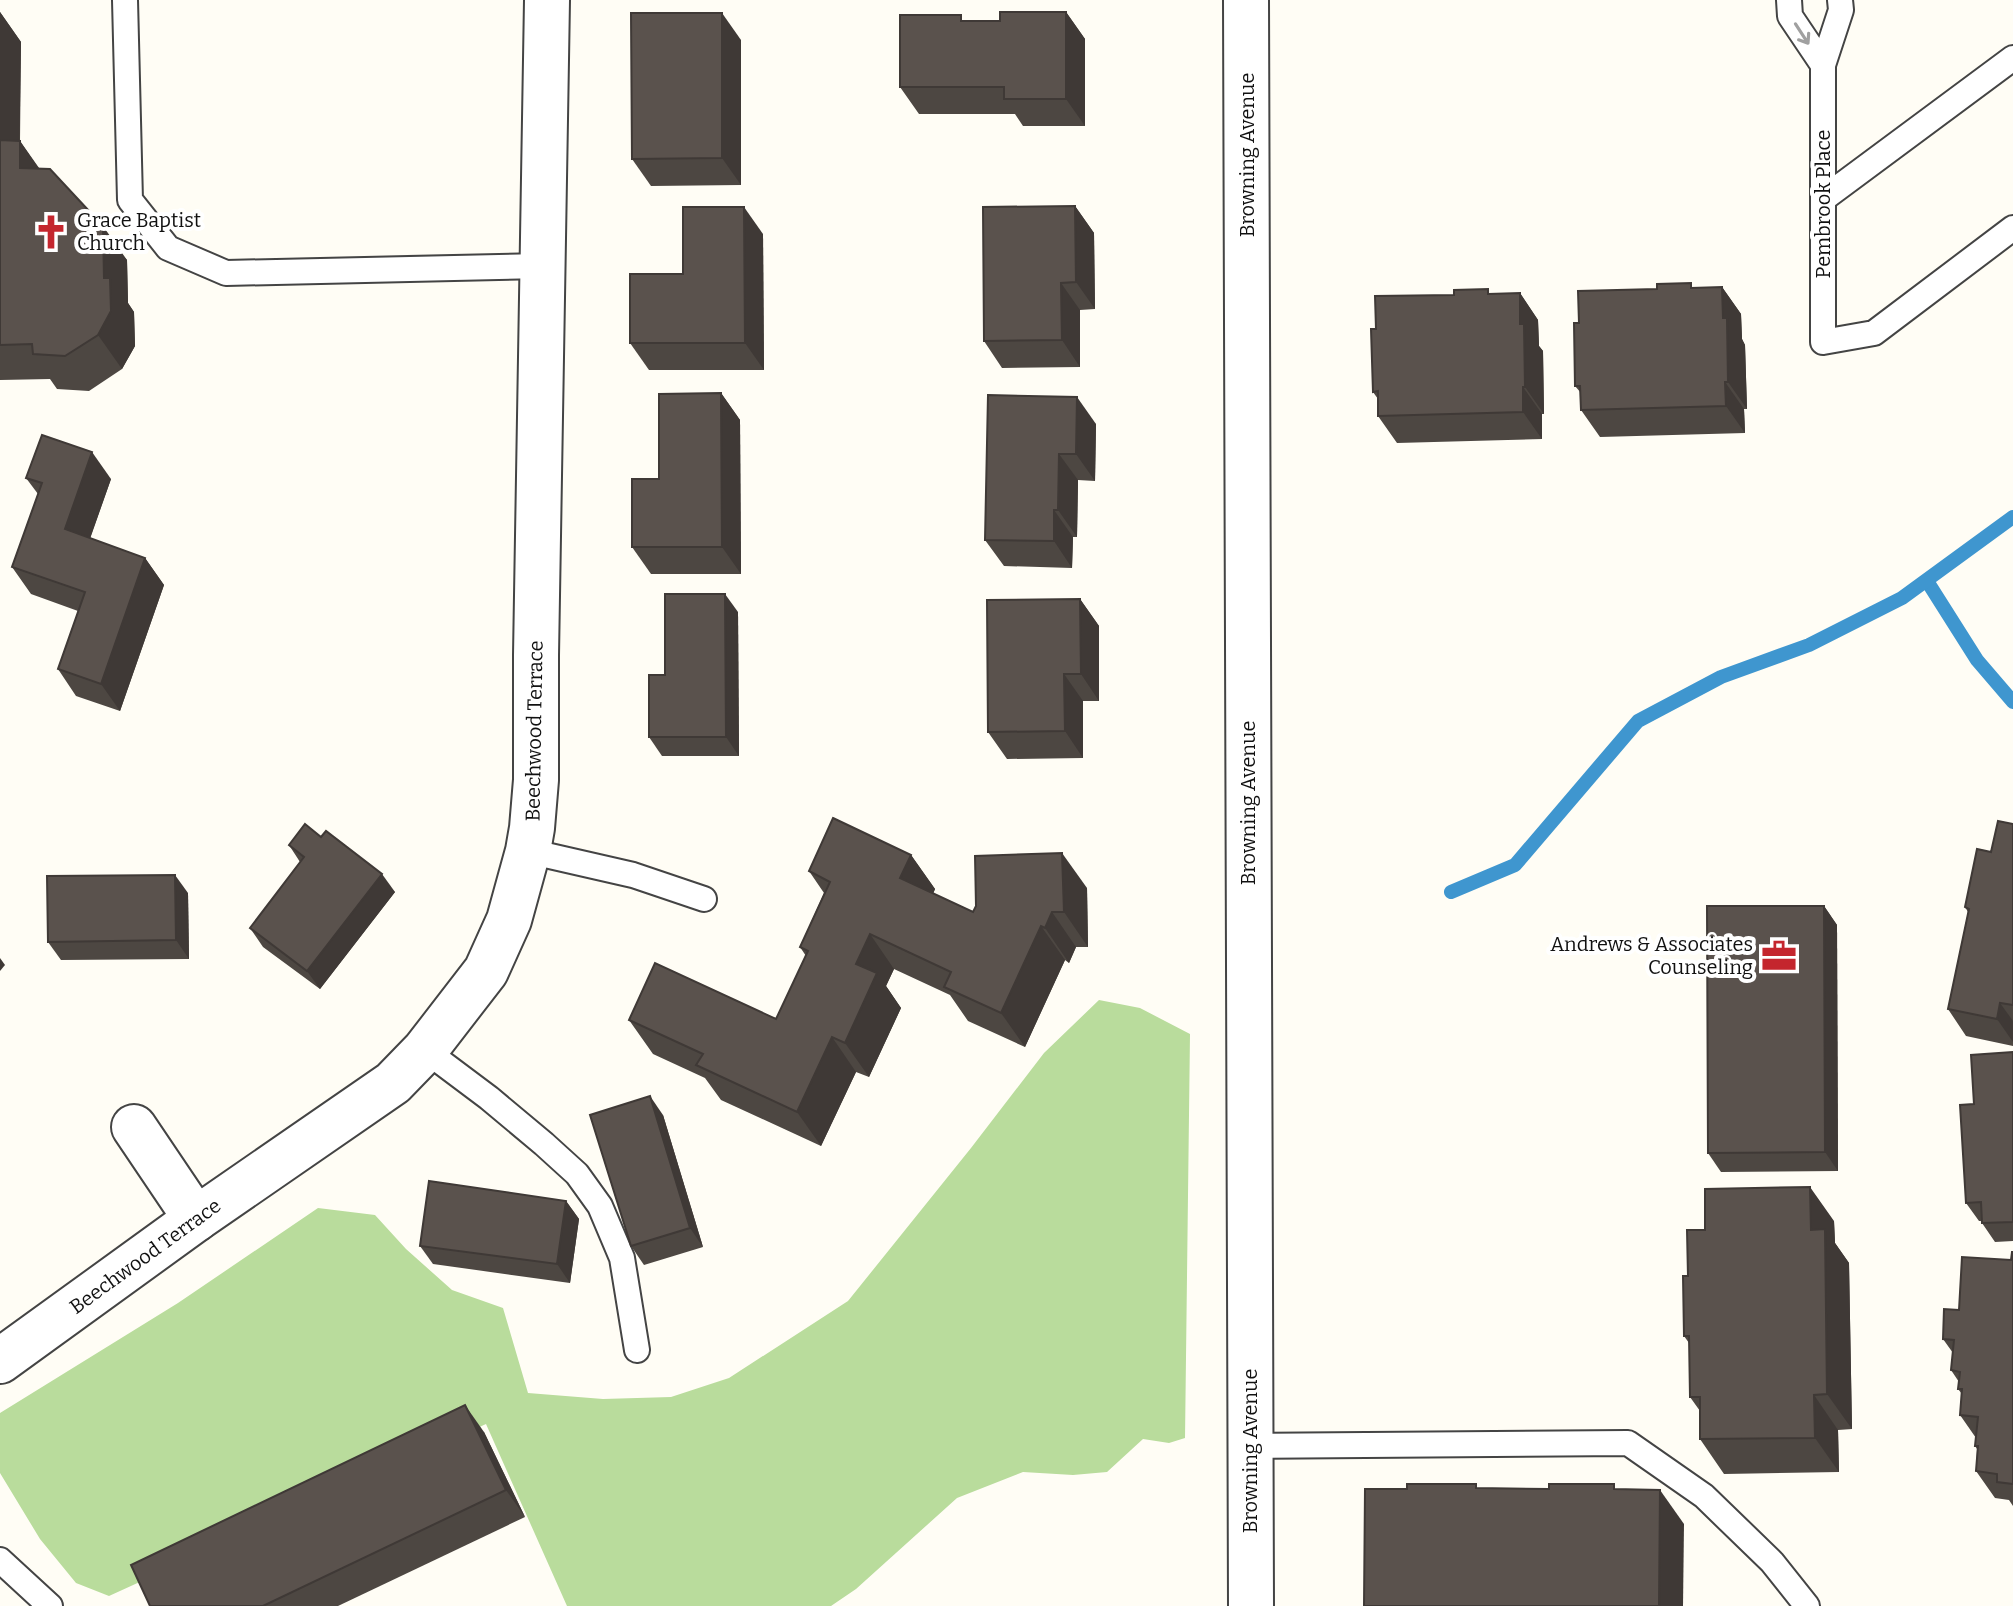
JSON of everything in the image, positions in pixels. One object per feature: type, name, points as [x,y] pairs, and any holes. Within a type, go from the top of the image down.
[{"type":"street","name":"Beechwood Terrace","points":[[0,1361],[196,1219],[393,1083],[425,1050],[486,971],[509,920],[528,851],[536,780],[547,0]]},
{"type":"street","name":"Browning Avenue","points":[[1246,0],[1251,1606]]},
{"type":"street","points":[[134,1127],[196,1219]]},
{"type":"lane","points":[[125,0],[130,200],[168,248],[226,273],[543,266]]},
{"type":"lane","points":[[1789,0],[1790,16],[1823,65]]},
{"type":"lane","name":"Pembrook Place","points":[[1840,0],[1841,10],[1823,65],[1823,342],[1874,333],[2013,228]]},
{"type":"lane","points":[[1823,199],[2013,58]]},
{"type":"lane","points":[[528,851],[633,875],[704,899]]},
{"type":"lane","points":[[425,1050],[544,1144],[577,1174],[600,1206],[622,1258],[637,1350]]},
{"type":"lane","points":[[1250,1446],[1628,1443],[1704,1496],[1772,1562],[1807,1606]]},
{"type":"lane","points":[[0,1560],[50,1606]]},
{"type":"green space","points":[[1099,1000],[1140,1008],[1190,1034],[1185,1438],[1169,1443],[1143,1439],[1107,1472],[1073,1475],[1023,1472],[957,1498],[856,1589],[831,1606],[567,1606],[486,1424],[109,1596],[76,1583],[40,1539],[0,1473],[0,1413],[178,1303],[318,1208],[375,1215],[406,1249],[452,1290],[503,1308],[528,1393],[603,1399],[671,1397],[729,1378],[848,1301],[1044,1053]]},
{"type":"building","points":[[1000,12],[1066,12],[1066,99],[1004,99],[1004,87],[900,87],[900,15],[961,15],[961,21],[1000,21]]},
{"type":"building","points":[[631,13],[722,13],[722,158],[632,159]]},
{"type":"building","name":"Grace Baptist Church","points":[[0,140],[20,141],[20,168],[50,169],[103,226],[104,278],[110,278],[111,311],[98,335],[65,356],[33,354],[32,344],[0,345]]},
{"type":"building","points":[[1075,206],[1076,282],[1061,283],[1062,340],[984,341],[983,207]]},
{"type":"building","points":[[683,207],[744,207],[745,343],[630,343],[630,274],[683,274]]},
{"type":"building","points":[[1691,283],[1691,288],[1722,287],[1723,318],[1727,318],[1726,406],[1581,410],[1580,386],[1575,386],[1574,323],[1579,323],[1578,291],[1657,289],[1657,284]]},
{"type":"building","points":[[1488,289],[1488,294],[1520,293],[1520,324],[1524,324],[1523,412],[1378,416],[1378,391],[1373,392],[1371,329],[1376,329],[1375,296],[1454,295],[1454,290]]},
{"type":"building","points":[[721,393],[722,547],[632,547],[632,479],[659,479],[659,394]]},
{"type":"building","points":[[988,395],[1077,397],[1076,454],[1059,454],[1054,541],[985,540]]},
{"type":"building","points":[[42,435],[92,452],[65,529],[145,558],[101,684],[58,669],[85,592],[12,567],[42,483],[26,478]]},
{"type":"building","points":[[665,594],[725,594],[726,737],[649,737],[649,675],[665,675]]},
{"type":"building","points":[[1080,599],[1081,674],[1064,674],[1065,731],[988,732],[987,600]]},
{"type":"building","points":[[833,818],[911,855],[900,878],[973,912],[976,906],[975,856],[1062,853],[1064,912],[1052,912],[1045,928],[1041,926],[1001,1013],[944,987],[951,972],[870,934],[856,964],[877,973],[845,1043],[832,1037],[797,1112],[696,1065],[703,1054],[629,1020],[655,963],[776,1019],[808,951],[800,947],[830,882],[809,871]]},
{"type":"building","points":[[1998,821],[2013,824],[2013,1005],[2000,1003],[1997,1019],[1948,1009],[1969,909],[1965,907],[1977,849],[1991,852]]},
{"type":"building","points":[[305,824],[321,837],[326,831],[382,874],[307,971],[250,928],[304,857],[289,845]]},
{"type":"building","points":[[175,875],[176,940],[48,942],[47,876]]},
{"type":"building","points":[[1707,906],[1824,906],[1825,1152],[1708,1153]]},
{"type":"building","points":[[2013,1052],[2013,1222],[1982,1223],[1981,1202],[1966,1203],[1960,1105],[1974,1104],[1971,1055]]},
{"type":"building","points":[[650,1096],[690,1228],[631,1246],[590,1115]]},
{"type":"building","points":[[429,1181],[566,1201],[557,1264],[420,1246]]},
{"type":"building","points":[[1810,1187],[1811,1230],[1825,1229],[1827,1394],[1814,1395],[1815,1438],[1700,1439],[1700,1397],[1690,1397],[1689,1336],[1684,1336],[1683,1276],[1688,1276],[1687,1230],[1705,1230],[1705,1189]]},
{"type":"building","points":[[2012,1252],[2013,1484],[1997,1482],[1997,1474],[1976,1471],[1978,1417],[1960,1415],[1960,1372],[1951,1370],[1954,1340],[1943,1339],[1944,1309],[1959,1310],[1962,1257],[2011,1260]]},
{"type":"building","points":[[465,1405],[506,1490],[263,1606],[150,1606],[131,1565]]},
{"type":"building","points":[[1407,1484],[1476,1484],[1476,1488],[1549,1489],[1549,1484],[1614,1484],[1614,1489],[1660,1490],[1659,1606],[1364,1606],[1365,1489],[1407,1489]]},
{"type":"waterway","points":[[1451,892],[1515,865],[1638,721],[1721,677],[1809,645],[1902,598],[2013,517]]},
{"type":"waterway","points":[[1927,581],[1977,660],[2013,702]]},
{"type":"place","name":"Grace Baptist Church","points":[[51,232]]},
{"type":"place","name":"Andrews & Associates Counseling","points":[[1779,956]]}]
